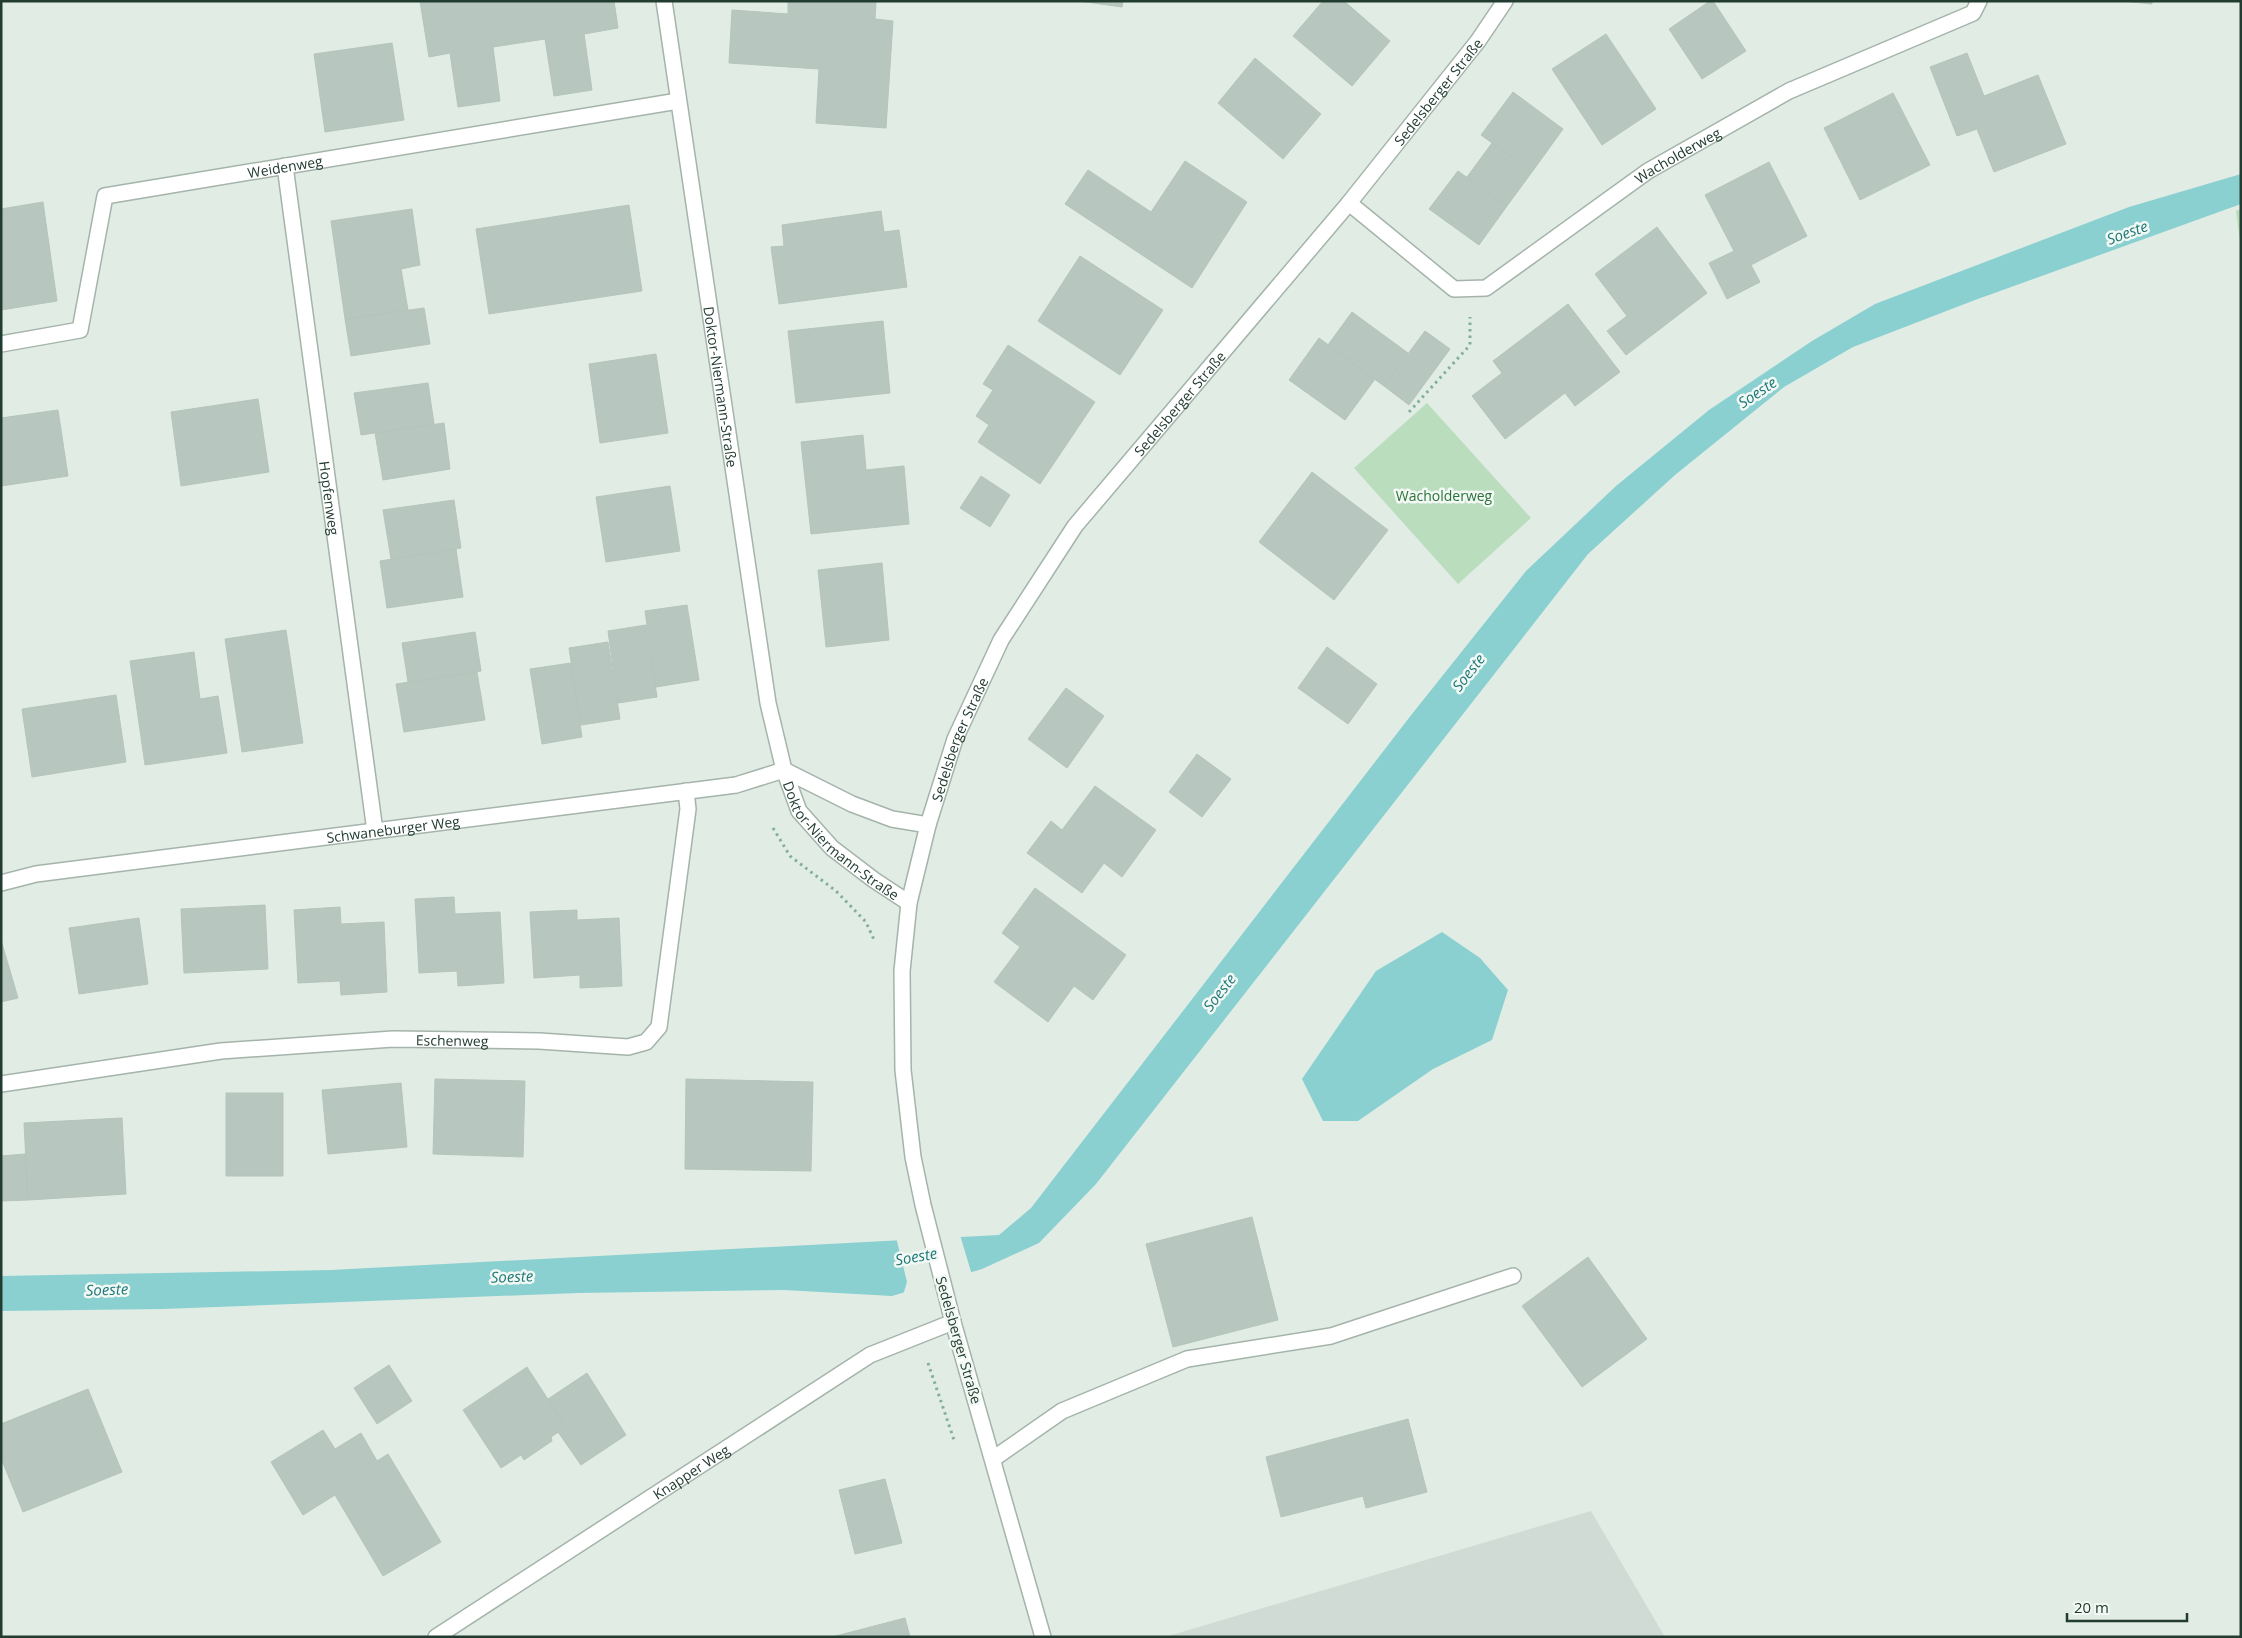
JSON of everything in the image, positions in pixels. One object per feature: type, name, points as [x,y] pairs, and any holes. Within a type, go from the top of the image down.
[{"type":"street","name":"Doktor-Niermann-Straße","points":[[664,1],[768,703],[784,770],[799,811],[832,848],[874,880],[909,903]]},
{"type":"street","name":"Sedelsberger Straße","points":[[1043,1637],[953,1322],[923,1205],[913,1157],[903,1070],[902,971],[909,903],[928,825],[955,739],[1001,640],[1075,526],[1349,203],[1478,41],[1505,1]]},
{"type":"street","name":"Wacholderweg","points":[[1349,203],[1454,288],[1486,288],[1648,172],[1789,91],[1973,13],[1980,1]]},
{"type":"street","name":"Weidenweg","points":[[1,344],[80,330],[105,196],[678,101]]},
{"type":"street","name":"Hopfenweg","points":[[285,166],[375,831]]},
{"type":"street","name":"Doktor-Niermann-Straße","points":[[784,770],[852,804],[892,819],[928,825]]},
{"type":"street","name":"Schwaneburger Weg","points":[[1,883],[36,874],[736,785],[784,770]]},
{"type":"street","name":"Eschenweg","points":[[1,1084],[221,1051],[393,1039],[539,1041],[628,1047],[646,1042],[659,1028],[688,809],[686,792]]},
{"type":"street","points":[[993,1459],[1062,1411],[1187,1359],[1331,1336],[1513,1276]]},
{"type":"street","name":"Knapper Weg","points":[[436,1637],[870,1355],[953,1322]]},
{"type":"path","points":[[1409,412],[1470,346],[1470,288]]},
{"type":"path","points":[[772,826],[790,856],[836,891],[866,922],[876,944]]},
{"type":"shaded area","points":[[1591,1511],[1665,1637],[1165,1637]]},
{"type":"green space","points":[[2241,209],[2241,248],[2236,211]]},
{"type":"green space","name":"Wacholderweg","points":[[1427,403],[1531,518],[1458,584],[1354,468]]},
{"type":"water","name":"Soeste","points":[[2241,174],[2241,204],[1975,300],[1853,347],[1784,387],[1675,475],[1588,554],[1096,1184],[1039,1243],[982,1269],[892,1296],[784,1290],[578,1293],[163,1309],[1,1311],[1,1276],[331,1270],[999,1235],[1031,1208],[1412,714],[1526,571],[1616,486],[1709,410],[1812,341],[1875,304],[2129,207]]},
{"type":"water","points":[[1442,932],[1480,958],[1508,990],[1492,1040],[1433,1069],[1358,1121],[1323,1121],[1302,1079],[1376,971]]},
{"type":"pier","points":[[960,1235],[972,1275],[903,1295],[907,1282],[896,1237]]},
{"type":"building","points":[[420,1],[614,1],[618,28],[584,34],[592,90],[554,96],[545,39],[493,47],[500,101],[458,107],[450,53],[429,57]]},
{"type":"building","points":[[788,1],[876,1],[875,19],[893,21],[886,128],[816,123],[819,69],[729,63],[732,10],[788,14]]},
{"type":"building","points":[[1079,1],[1123,1],[1122,7]]},
{"type":"building","points":[[1323,1],[1344,1],[1390,41],[1352,86],[1293,36]]},
{"type":"building","points":[[1710,1],[1713,1],[1746,51],[1702,79],[1669,29]]},
{"type":"building","points":[[2123,1],[2152,1],[2152,4]]},
{"type":"building","points":[[1606,34],[1656,109],[1602,145],[1552,69]]},
{"type":"building","points":[[392,43],[404,120],[325,132],[314,54]]},
{"type":"building","points":[[1967,53],[1984,96],[2038,75],[2066,144],[1994,172],[1977,129],[1957,136],[1930,67]]},
{"type":"building","points":[[1255,58],[1321,114],[1283,159],[1218,103]]},
{"type":"building","points":[[1513,92],[1563,129],[1532,172],[1481,135]]},
{"type":"building","points":[[1893,93],[1930,165],[1860,200],[1824,128]]},
{"type":"building","points":[[1492,143],[1532,172],[1507,206],[1467,177]]},
{"type":"building","points":[[1185,161],[1247,202],[1192,288],[1065,204],[1088,170],[1151,212]]},
{"type":"building","points":[[1769,162],[1807,236],[1751,265],[1760,282],[1727,299],[1709,263],[1734,251],[1705,195]]},
{"type":"building","points":[[1458,171],[1507,206],[1479,245],[1429,209]]},
{"type":"building","points":[[43,202],[57,301],[1,310],[1,209]]},
{"type":"building","points":[[629,205],[642,291],[489,314],[476,229]]},
{"type":"building","points":[[412,209],[420,265],[401,269],[408,310],[345,319],[331,221]]},
{"type":"building","points":[[881,211],[884,232],[899,230],[907,287],[779,304],[771,247],[784,246],[782,225]]},
{"type":"building","points":[[1657,227],[1707,293],[1626,355],[1607,331],[1627,316],[1595,274]]},
{"type":"building","points":[[1080,256],[1163,310],[1120,375],[1038,321]]},
{"type":"building","points":[[1568,304],[1620,372],[1575,406],[1565,393],[1505,439],[1472,396],[1502,373],[1493,361]]},
{"type":"building","points":[[424,308],[430,344],[351,356],[345,319]]},
{"type":"building","points":[[1352,312],[1408,353],[1384,386],[1328,345]]},
{"type":"building","points":[[883,321],[890,393],[796,403],[788,331]]},
{"type":"building","points":[[1425,331],[1450,349],[1409,405],[1384,386]]},
{"type":"building","points":[[1319,338],[1375,379],[1345,420],[1289,380]]},
{"type":"building","points":[[1008,345],[1095,402],[1040,484],[978,442],[989,425],[976,416],[993,390],[983,384]]},
{"type":"building","points":[[656,354],[668,433],[600,443],[589,364]]},
{"type":"building","points":[[428,383],[434,424],[361,435],[354,393]]},
{"type":"building","points":[[258,399],[269,472],[181,486],[171,412]]},
{"type":"building","points":[[58,410],[68,476],[1,486],[1,418]]},
{"type":"building","points":[[444,423],[450,469],[383,480],[375,433]]},
{"type":"building","points":[[863,435],[866,470],[904,466],[909,524],[811,534],[801,442]]},
{"type":"building","points":[[1312,472],[1388,530],[1334,600],[1259,542]]},
{"type":"building","points":[[981,476],[1010,495],[990,527],[960,508]]},
{"type":"building","points":[[670,486],[680,551],[606,562],[596,497]]},
{"type":"building","points":[[454,500],[461,548],[391,559],[383,510]]},
{"type":"building","points":[[456,549],[463,597],[387,608],[380,561]]},
{"type":"building","points":[[882,563],[889,640],[826,647],[818,570]]},
{"type":"building","points":[[687,605],[699,680],[656,687],[645,611]]},
{"type":"building","points":[[646,625],[657,697],[618,703],[608,631]]},
{"type":"building","points":[[286,630],[303,743],[242,752],[225,639]]},
{"type":"building","points":[[475,632],[481,671],[408,682],[402,643]]},
{"type":"building","points":[[608,642],[620,719],[581,725],[569,648]]},
{"type":"building","points":[[1327,647],[1377,684],[1348,724],[1298,688]]},
{"type":"building","points":[[194,652],[200,699],[218,696],[227,753],[145,765],[130,661]]},
{"type":"building","points":[[571,663],[582,737],[542,744],[530,669]]},
{"type":"building","points":[[477,672],[485,720],[404,732],[396,684]]},
{"type":"building","points":[[1066,688],[1104,716],[1067,768],[1028,739]]},
{"type":"building","points":[[116,695],[126,762],[32,777],[22,709]]},
{"type":"building","points":[[1197,754],[1231,779],[1202,817],[1169,792]]},
{"type":"building","points":[[1095,786],[1156,830],[1122,877],[1104,863],[1082,893],[1027,853],[1051,821],[1062,830]]},
{"type":"building","points":[[1035,888],[1126,955],[1093,1000],[1074,986],[1048,1022],[994,982],[1020,947],[1002,933]]},
{"type":"building","points":[[454,897],[455,914],[500,912],[504,983],[458,986],[457,971],[419,973],[415,899]]},
{"type":"building","points":[[265,905],[268,969],[184,973],[181,909]]},
{"type":"building","points":[[340,907],[341,924],[384,922],[387,992],[341,995],[340,981],[298,983],[294,910]]},
{"type":"building","points":[[577,910],[577,920],[619,918],[622,986],[580,988],[580,975],[534,978],[530,912]]},
{"type":"building","points":[[139,918],[148,984],[79,994],[69,928]]},
{"type":"building","points":[[1,940],[18,998],[1,1002]]},
{"type":"building","points":[[435,1079],[525,1081],[523,1157],[433,1154]]},
{"type":"building","points":[[686,1079],[813,1082],[811,1171],[685,1169]]},
{"type":"building","points":[[401,1083],[407,1147],[328,1154],[322,1090]]},
{"type":"building","points":[[226,1093],[283,1093],[283,1176],[226,1176]]},
{"type":"building","points":[[122,1118],[126,1194],[28,1200],[24,1123]]},
{"type":"building","points":[[25,1154],[28,1200],[1,1201],[1,1156]]},
{"type":"building","points":[[1252,1217],[1278,1320],[1173,1347],[1146,1244]]},
{"type":"building","points":[[1588,1257],[1647,1339],[1582,1387],[1522,1306]]},
{"type":"building","points":[[389,1365],[412,1401],[377,1424],[354,1388]]},
{"type":"building","points":[[527,1367],[566,1427],[551,1437],[552,1441],[524,1460],[521,1455],[501,1468],[463,1410]]},
{"type":"building","points":[[587,1373],[626,1435],[581,1465],[558,1432],[566,1427],[548,1399]]},
{"type":"building","points":[[88,1389],[122,1472],[23,1512],[1,1458],[1,1424]]},
{"type":"building","points":[[1408,1419],[1427,1492],[1366,1508],[1363,1496],[1281,1517],[1266,1457]]},
{"type":"building","points":[[323,1430],[335,1449],[361,1433],[377,1461],[388,1454],[441,1542],[383,1576],[335,1495],[303,1515],[271,1462]]},
{"type":"building","points":[[885,1479],[902,1543],[855,1554],[839,1490]]},
{"type":"building","points":[[905,1618],[910,1637],[832,1637]]}]
